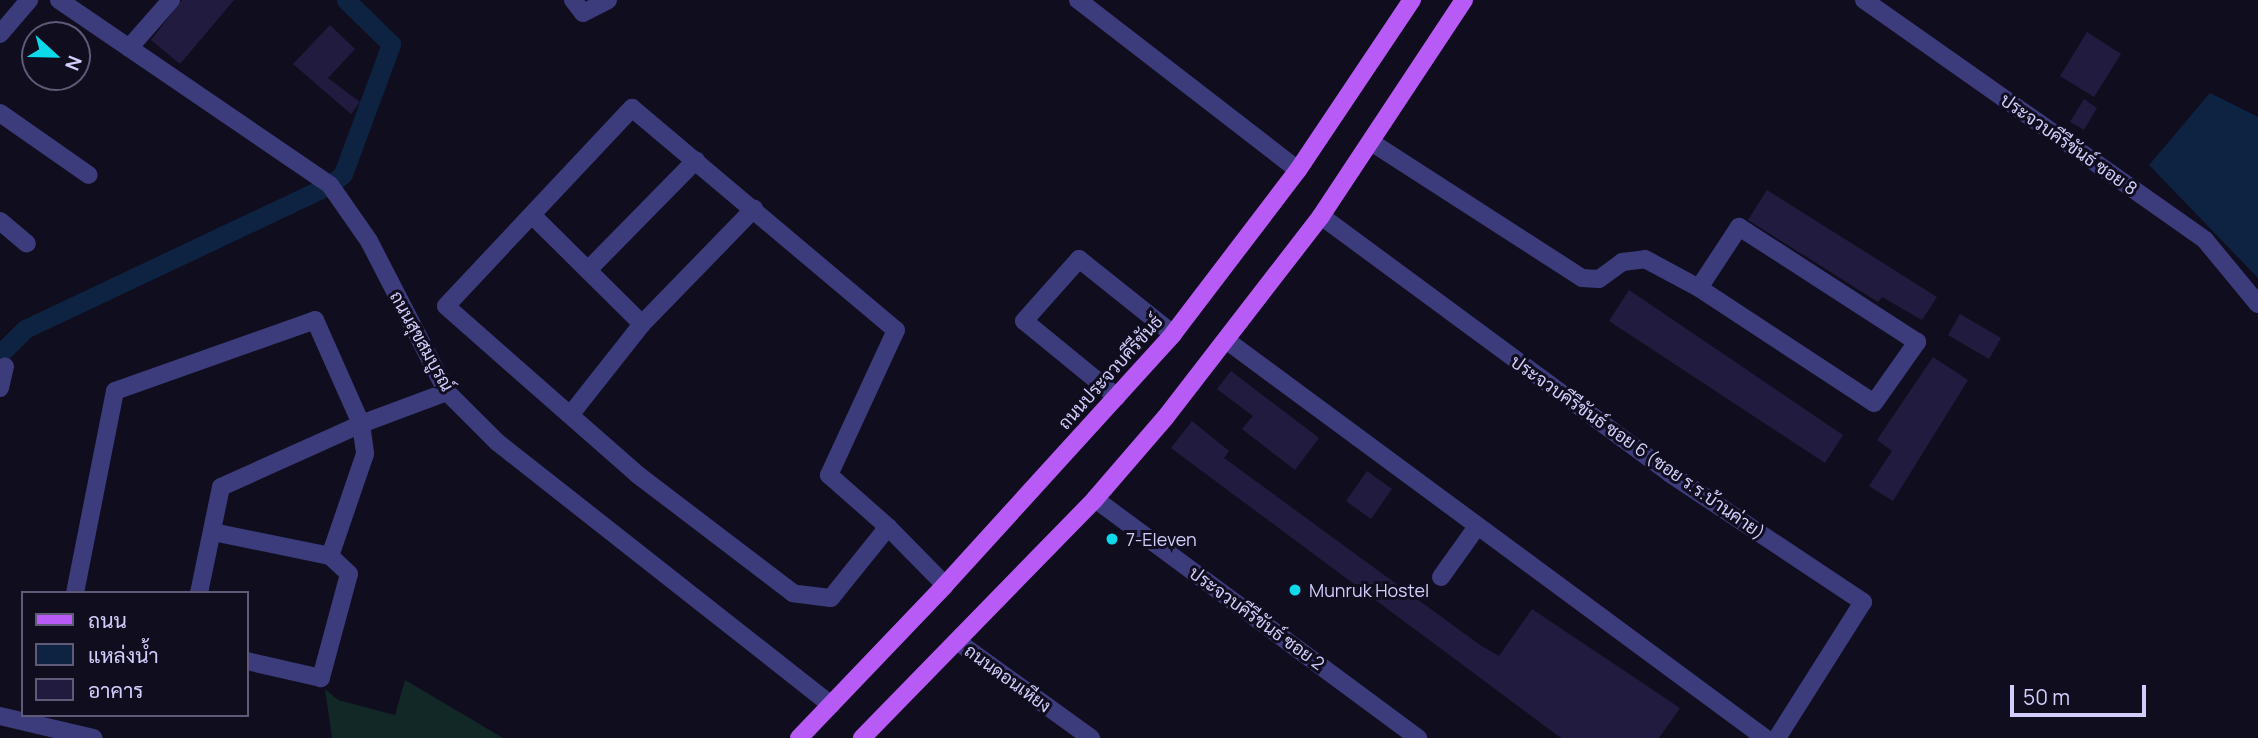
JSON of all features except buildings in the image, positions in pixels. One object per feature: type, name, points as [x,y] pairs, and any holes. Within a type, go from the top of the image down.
[{"type":"main road","name":"ถนนประจวบคีรีขันธ์","points":[[799,738],[945,585],[1172,334],[1298,170],[1412,0]]},
{"type":"main road","points":[[862,738],[1095,499],[1226,340],[1321,216],[1464,0]]},
{"type":"street","points":[[0,34],[29,0]]},
{"type":"street","name":"ถนนสุขสมบูรณ์","points":[[59,0],[330,185],[369,241],[447,392],[497,442],[831,705]]},
{"type":"street","points":[[129,48],[170,0]]},
{"type":"street","points":[[573,0],[583,13],[608,0]]},
{"type":"street","name":"ประจวบคีรีขันธ์ ซอย 8","points":[[1864,0],[2205,240],[2258,304]]},
{"type":"street","points":[[1082,1],[1298,170]]},
{"type":"street","points":[[888,527],[831,598],[793,593],[637,474],[446,306],[632,108],[896,330],[829,475],[888,527],[945,585]]},
{"type":"street","points":[[0,113],[89,175]]},
{"type":"street","points":[[1371,142],[1582,278],[1598,279],[1622,262],[1645,259],[1699,288],[1874,403],[1917,342],[1739,227],[1699,288]]},
{"type":"street","points":[[588,270],[696,160]]},
{"type":"street","points":[[571,414],[642,324],[754,209]]},
{"type":"street","points":[[532,215],[642,324]]},
{"type":"street","name":"ประจวบคีรีขันธ์ ซอย 6 (ซอย ร.ร.บ้านค่าย)","points":[[1321,216],[1669,473],[1863,602],[1777,738]]},
{"type":"street","points":[[0,221],[27,244]]},
{"type":"street","points":[[1117,397],[1024,321],[1079,259],[1172,334]]},
{"type":"street","points":[[75,591],[115,391],[316,320],[361,424],[365,454],[330,556]]},
{"type":"street","points":[[1226,340],[1476,528],[1765,738]]},
{"type":"street","points":[[0,388],[5,367]]},
{"type":"street","points":[[199,591],[222,487],[361,424],[447,392]]},
{"type":"street","name":"ประจวบคีรีขันธ์ ซอย 2","points":[[1095,499],[1419,738]]},
{"type":"street","points":[[1441,577],[1476,528]]},
{"type":"street","points":[[213,532],[330,556],[349,574],[321,678],[248,661]]},
{"type":"street","name":"ถนนดอนเหียง","points":[[958,642],[1091,738]]},
{"type":"street","points":[[0,716],[93,738]]},
{"type":"green space","points":[[405,680],[503,738],[332,738],[325,689],[338,700],[395,715]]},
{"type":"water","points":[[2210,93],[2258,117],[2258,278],[2149,165]]},
{"type":"waterway","points":[[0,354],[25,329],[330,185],[343,174],[391,44],[346,0]]},
{"type":"place","name":"7-Eleven","points":[[1112,539]]},
{"type":"place","name":"Munruk Hostel","points":[[1295,590]]}]
